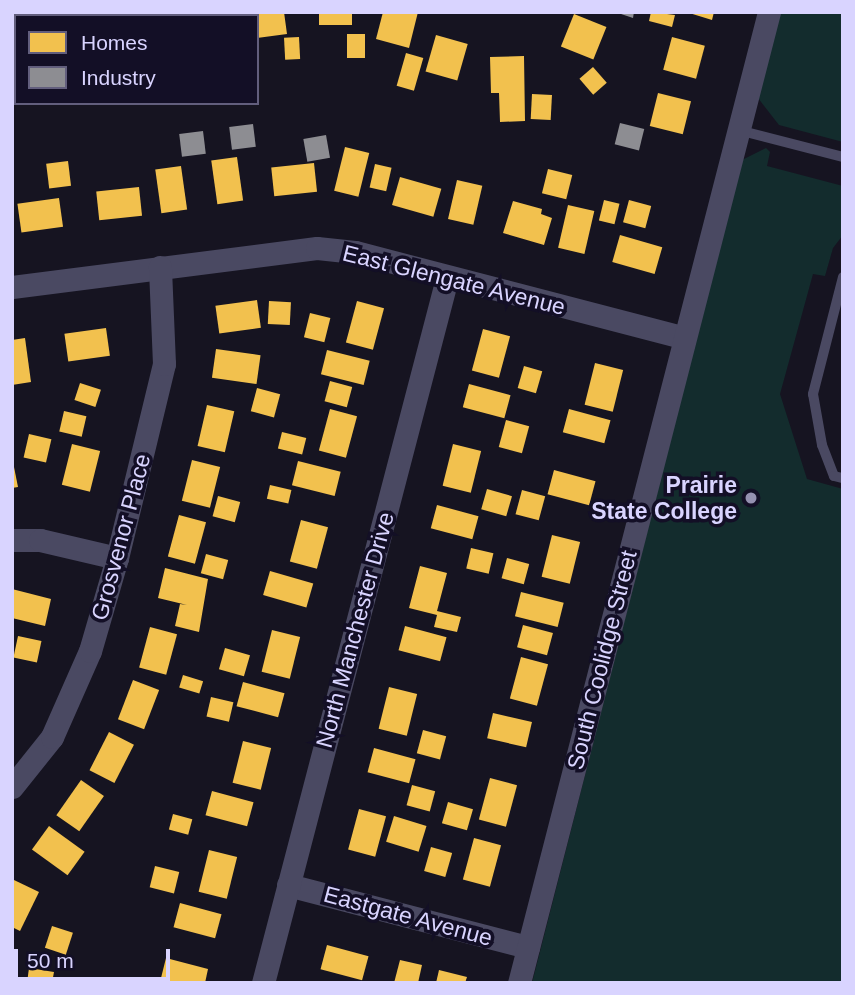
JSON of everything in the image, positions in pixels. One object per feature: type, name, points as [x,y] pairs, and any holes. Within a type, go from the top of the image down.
[{"type":"street","name":"South Coolidge Street","points":[[519,983],[769,12]]},
{"type":"street","name":"East Glengate Avenue","points":[[12,287],[317,248],[355,252],[684,338]]},
{"type":"street","name":"Grosvenor Place","points":[[12,787],[52,737],[90,651],[117,558],[164,364],[160,267]]},
{"type":"street","name":"North Manchester Drive","points":[[263,983],[447,278]]},
{"type":"street","points":[[12,540],[40,540],[117,558]]},
{"type":"street","name":"Eastgate Avenue","points":[[288,885],[528,947]]},
{"type":"lane","points":[[738,130],[843,157]]},
{"type":"lane","points":[[843,277],[813,394],[822,445],[834,476],[843,478]]},
{"type":"green space","points":[[780,12],[843,12],[843,142],[779,125],[758,98]]},
{"type":"green space","name":"Prairie State College","points":[[766,148],[770,152],[767,166],[843,186],[843,235],[833,248],[825,276],[813,274],[780,394],[807,479],[843,489],[843,983],[532,983],[742,160]]},
{"type":"building: Homes","points":[[226,12],[226,14],[199,14]]},
{"type":"building: Homes","points":[[251,12],[284,12],[287,34],[259,38],[259,14]]},
{"type":"building: Homes","points":[[319,12],[352,12],[352,25],[319,25]]},
{"type":"building: Homes","points":[[383,12],[418,12],[409,48],[376,39]]},
{"type":"building: Homes","points":[[651,12],[675,15],[672,27],[649,21]]},
{"type":"building: Homes","points":[[686,12],[714,12],[712,20]]},
{"type":"building: Homes","points":[[574,14],[606,27],[593,60],[561,46]]},
{"type":"building: Homes","points":[[347,34],[365,34],[365,58],[347,58]]},
{"type":"building: Homes","points":[[436,35],[468,44],[457,81],[426,72]]},
{"type":"building: Homes","points":[[14,37],[14,71],[12,71]]},
{"type":"building: Homes","points":[[299,37],[300,59],[285,60],[284,38]]},
{"type":"building: Homes","points":[[672,37],[705,46],[696,79],[663,70]]},
{"type":"building: Homes","points":[[406,53],[423,58],[414,91],[397,86]]},
{"type":"building: Homes","points":[[524,56],[525,121],[500,122],[499,93],[491,93],[490,57]]},
{"type":"building: Homes","points":[[593,67],[607,83],[593,95],[579,79]]},
{"type":"building: Homes","points":[[658,93],[691,101],[683,134],[650,126]]},
{"type":"building: Homes","points":[[532,94],[552,95],[551,120],[531,119]]},
{"type":"building: Homes","points":[[345,147],[369,153],[358,197],[334,191]]},
{"type":"building: Homes","points":[[237,157],[243,201],[217,204],[211,161]]},
{"type":"building: Homes","points":[[68,161],[71,186],[49,188],[46,164]]},
{"type":"building: Homes","points":[[314,163],[317,192],[274,196],[271,167]]},
{"type":"building: Homes","points":[[375,164],[392,168],[386,191],[370,187]]},
{"type":"building: Homes","points":[[181,166],[187,210],[161,213],[155,170]]},
{"type":"building: Homes","points":[[548,169],[572,175],[566,199],[542,193]]},
{"type":"building: Homes","points":[[400,177],[441,189],[433,217],[392,205]]},
{"type":"building: Homes","points":[[457,180],[482,186],[473,225],[448,219]]},
{"type":"building: Homes","points":[[139,187],[142,216],[99,220],[96,191]]},
{"type":"building: Homes","points":[[59,198],[63,227],[21,233],[17,204]]},
{"type":"building: Homes","points":[[604,200],[620,204],[614,224],[599,220]]},
{"type":"building: Homes","points":[[629,200],[651,206],[645,228],[623,222]]},
{"type":"building: Homes","points":[[513,201],[542,209],[541,214],[552,218],[544,245],[503,233]]},
{"type":"building: Homes","points":[[568,205],[594,211],[584,254],[558,248]]},
{"type":"building: Homes","points":[[620,235],[662,247],[655,274],[612,262]]},
{"type":"building: Homes","points":[[257,300],[261,328],[219,334],[215,306]]},
{"type":"building: Homes","points":[[269,301],[291,302],[290,325],[268,324]]},
{"type":"building: Homes","points":[[357,301],[384,308],[373,350],[346,343]]},
{"type":"building: Homes","points":[[310,313],[330,318],[324,342],[304,337]]},
{"type":"building: Homes","points":[[106,328],[110,356],[68,362],[64,334]]},
{"type":"building: Homes","points":[[483,329],[510,336],[499,378],[472,371]]},
{"type":"building: Homes","points":[[25,338],[31,382],[12,385],[12,340]]},
{"type":"building: Homes","points":[[216,349],[261,355],[257,384],[212,378]]},
{"type":"building: Homes","points":[[327,350],[370,361],[364,385],[321,374]]},
{"type":"building: Homes","points":[[595,363],[623,370],[613,412],[585,405]]},
{"type":"building: Homes","points":[[524,366],[542,371],[536,393],[518,388]]},
{"type":"building: Homes","points":[[330,381],[352,387],[347,407],[325,401]]},
{"type":"building: Homes","points":[[80,383],[101,390],[95,407],[74,400]]},
{"type":"building: Homes","points":[[469,384],[511,395],[504,418],[463,407]]},
{"type":"building: Homes","points":[[257,388],[280,394],[274,417],[251,411]]},
{"type":"building: Homes","points":[[207,405],[234,411],[225,452],[198,446]]},
{"type":"building: Homes","points":[[330,409],[357,416],[346,458],[319,451]]},
{"type":"building: Homes","points":[[569,409],[611,420],[604,443],[563,432]]},
{"type":"building: Homes","points":[[64,411],[86,416],[82,437],[59,431]]},
{"type":"building: Homes","points":[[506,420],[529,426],[522,453],[499,447]]},
{"type":"building: Homes","points":[[282,432],[306,438],[302,455],[278,448]]},
{"type":"building: Homes","points":[[29,434],[51,439],[46,463],[24,457]]},
{"type":"building: Homes","points":[[72,444],[100,451],[90,492],[62,485]]},
{"type":"building: Homes","points":[[453,444],[481,451],[471,493],[443,486]]},
{"type":"building: Homes","points":[[12,457],[18,487],[12,488]]},
{"type":"building: Homes","points":[[192,460],[220,467],[210,508],[182,501]]},
{"type":"building: Homes","points":[[298,461],[341,472],[335,496],[292,485]]},
{"type":"building: Homes","points":[[554,470],[596,481],[589,505],[548,494]]},
{"type":"building: Homes","points":[[270,485],[291,490],[288,504],[267,499]]},
{"type":"building: Homes","points":[[487,489],[512,496],[506,516],[481,509]]},
{"type":"building: Homes","points":[[522,490],[545,496],[539,520],[516,514]]},
{"type":"building: Homes","points":[[218,496],[240,502],[235,522],[213,516]]},
{"type":"building: Homes","points":[[437,505],[479,516],[472,539],[431,528]]},
{"type":"building: Homes","points":[[179,515],[206,522],[195,564],[168,557]]},
{"type":"building: Homes","points":[[301,520],[328,527],[317,569],[290,562]]},
{"type":"building: Homes","points":[[552,535],[580,542],[570,584],[542,577]]},
{"type":"building: Homes","points":[[471,548],[493,553],[489,574],[466,568]]},
{"type":"building: Homes","points":[[206,554],[228,560],[223,579],[201,573]]},
{"type":"building: Homes","points":[[507,558],[529,564],[524,584],[502,578]]},
{"type":"building: Homes","points":[[420,566],[447,573],[437,611],[461,617],[457,632],[434,627],[437,615],[409,608]]},
{"type":"building: Homes","points":[[165,568],[208,579],[199,632],[175,626],[180,604],[187,605],[158,598]]},
{"type":"building: Homes","points":[[270,571],[313,583],[306,607],[263,595]]},
{"type":"building: Homes","points":[[12,589],[51,599],[45,626],[12,618]]},
{"type":"building: Homes","points":[[521,592],[564,603],[558,627],[515,616]]},
{"type":"building: Homes","points":[[523,625],[553,633],[547,655],[517,647]]},
{"type":"building: Homes","points":[[405,626],[447,637],[440,661],[399,650]]},
{"type":"building: Homes","points":[[150,627],[177,634],[166,675],[139,668]]},
{"type":"building: Homes","points":[[272,630],[300,637],[290,679],[262,672]]},
{"type":"building: Homes","points":[[18,636],[41,641],[37,663],[13,658]]},
{"type":"building: Homes","points":[[225,648],[250,655],[244,676],[219,669]]},
{"type":"building: Homes","points":[[521,657],[548,664],[537,706],[510,699]]},
{"type":"building: Homes","points":[[183,675],[203,681],[199,694],[179,687]]},
{"type":"building: Homes","points":[[133,680],[159,690],[144,729],[118,719]]},
{"type":"building: Homes","points":[[243,682],[285,693],[278,717],[237,706]]},
{"type":"building: Homes","points":[[389,687],[417,694],[407,736],[379,729]]},
{"type":"building: Homes","points":[[211,697],[233,702],[229,722],[207,716]]},
{"type":"building: Homes","points":[[493,713],[532,722],[526,747],[487,738]]},
{"type":"building: Homes","points":[[423,730],[446,736],[440,759],[417,753]]},
{"type":"building: Homes","points":[[109,732],[134,745],[114,783],[89,770]]},
{"type":"building: Homes","points":[[243,741],[271,748],[261,790],[233,783]]},
{"type":"building: Homes","points":[[374,748],[416,759],[409,783],[368,772]]},
{"type":"building: Homes","points":[[490,778],[517,785],[506,827],[479,820]]},
{"type":"building: Homes","points":[[81,780],[104,796],[79,831],[56,815]]},
{"type":"building: Homes","points":[[412,785],[435,791],[430,811],[407,805]]},
{"type":"building: Homes","points":[[212,791],[254,802],[247,826],[206,815]]},
{"type":"building: Homes","points":[[448,802],[473,809],[467,830],[442,823]]},
{"type":"building: Homes","points":[[359,809],[386,816],[375,857],[348,850]]},
{"type":"building: Homes","points":[[173,814],[192,819],[188,835],[169,829]]},
{"type":"building: Homes","points":[[394,816],[427,826],[419,852],[386,842]]},
{"type":"building: Homes","points":[[49,826],[85,852],[68,875],[32,849]]},
{"type":"building: Homes","points":[[474,838],[501,845],[490,887],[463,880]]},
{"type":"building: Homes","points":[[431,847],[452,853],[445,877],[424,871]]},
{"type":"building: Homes","points":[[209,850],[237,857],[227,899],[199,892]]},
{"type":"building: Homes","points":[[155,866],[179,872],[174,893],[150,887]]},
{"type":"building: Homes","points":[[14,880],[39,892],[20,931],[12,927]]},
{"type":"building: Homes","points":[[180,903],[222,914],[215,938],[174,927]]},
{"type":"building: Homes","points":[[52,926],[73,933],[66,955],[45,948]]},
{"type":"building: Homes","points":[[327,945],[369,956],[362,980],[321,969]]},
{"type":"building: Homes","points":[[166,958],[208,969],[205,983],[160,982]]},
{"type":"building: Homes","points":[[400,960],[422,965],[418,983],[394,983]]},
{"type":"building: Homes","points":[[29,968],[54,972],[52,983],[27,983]]},
{"type":"building: Homes","points":[[439,970],[467,977],[465,983],[436,983]]},
{"type":"building: Industry","points":[[615,12],[634,12],[633,18]]},
{"type":"building: Industry","points":[[620,123],[644,129],[639,150],[615,144]]},
{"type":"building: Industry","points":[[253,124],[256,147],[232,150],[229,127]]},
{"type":"building: Industry","points":[[203,131],[206,154],[182,157],[179,134]]},
{"type":"building: Industry","points":[[326,135],[330,158],[307,162],[303,139]]},
{"type":"place","name":"Prairie State College","points":[[751,498]]}]
